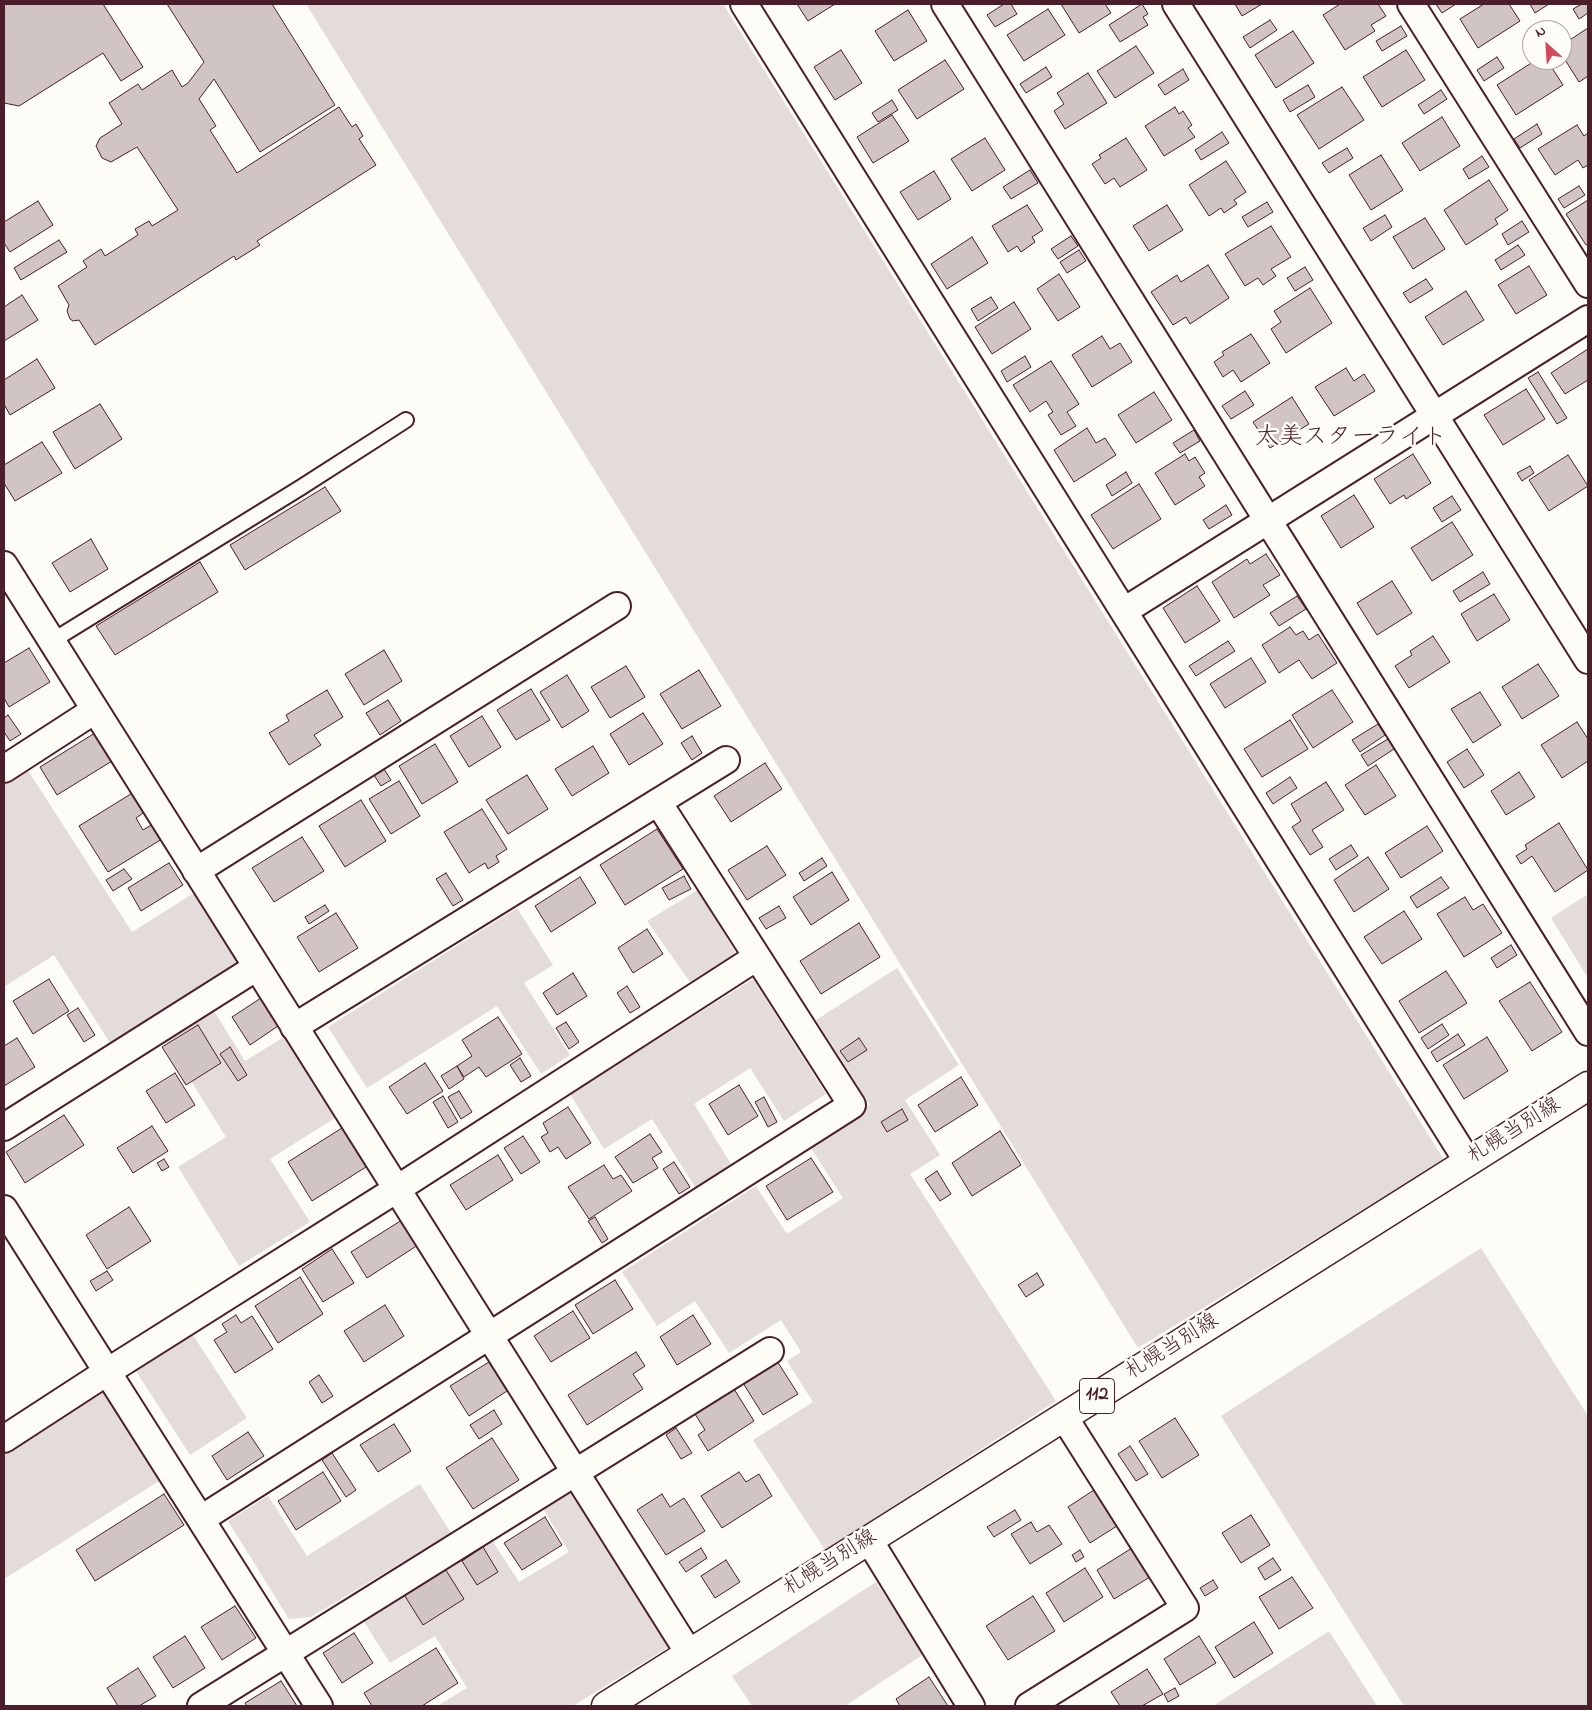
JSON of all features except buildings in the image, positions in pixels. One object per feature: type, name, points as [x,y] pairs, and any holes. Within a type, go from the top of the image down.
[{"type":"main road","name":"札幌当別線","points":[[606,1706],[1588,1086]]},
{"type":"street","points":[[744,4],[1468,1162]]},
{"type":"street","points":[[946,4],[1588,1032]]},
{"type":"street","points":[[1176,4],[1588,660]]},
{"type":"street","points":[[1411,4],[1588,284]]},
{"type":"street","points":[[1124,611],[1588,319]]},
{"type":"street","points":[[4,565],[689,1654]]},
{"type":"street","points":[[196,871],[617,606]]},
{"type":"street","points":[[4,769],[95,710]]},
{"type":"street","points":[[294,1027],[726,760]]},
{"type":"street","points":[[201,1520],[852,1106],[658,802]]},
{"type":"street","points":[[4,1440],[107,1372],[397,1189],[757,957]]},
{"type":"street","points":[[4,1126],[257,967]]},
{"type":"street","points":[[4,1209],[319,1706]]},
{"type":"street","points":[[201,1706],[770,1352]]},
{"type":"street","points":[[1029,1706],[1185,1608],[1064,1417]]},
{"type":"street","points":[[869,1540],[971,1706]]},
{"type":"lane","points":[[52,641],[300,488],[406,420]]},
{"type":"shaded area","points":[[306,4],[723,4],[1444,1160],[1138,1348]]},
{"type":"shaded area","points":[[27,769],[132,932],[194,893],[238,961],[110,1043],[54,955],[4,987],[4,784]]},
{"type":"shaded area","points":[[698,890],[736,954],[690,982],[647,921]]},
{"type":"shaded area","points":[[1588,894],[1588,978],[1551,918]]},
{"type":"shaded area","points":[[517,908],[553,965],[524,983],[570,1055],[541,1074],[497,1006],[367,1088],[328,1027]]},
{"type":"shaded area","points":[[897,968],[959,1065],[905,1100],[940,1155],[910,1174],[1056,1401],[825,1550],[753,1440],[813,1402],[787,1361],[801,1352],[781,1320],[729,1353],[695,1301],[657,1326],[622,1272],[756,1186],[787,1234],[843,1198],[809,1145],[870,1105],[816,1020]]},
{"type":"shaded area","points":[[753,979],[826,1094],[784,1121],[750,1068],[694,1104],[731,1164],[695,1187],[652,1119],[604,1149],[570,1094]]},
{"type":"shaded area","points":[[214,1011],[245,1061],[284,1037],[335,1118],[270,1159],[310,1222],[239,1266],[178,1167],[226,1137],[166,1041]]},
{"type":"shaded area","points":[[1481,1248],[1588,1416],[1588,1706],[1404,1706],[1221,1416]]},
{"type":"shaded area","points":[[191,1332],[247,1418],[190,1455],[134,1368]]},
{"type":"shaded area","points":[[103,1392],[159,1481],[4,1579],[4,1455]]},
{"type":"shaded area","points":[[420,1484],[451,1533],[311,1617],[289,1619],[228,1521],[268,1496],[307,1556]]},
{"type":"shaded area","points":[[573,1485],[672,1645],[573,1706],[437,1706],[467,1688],[435,1636],[390,1663],[361,1617],[490,1537],[519,1582],[569,1552],[541,1505]]},
{"type":"shaded area","points":[[876,1582],[924,1654],[845,1706],[752,1706],[732,1676]]},
{"type":"shaded area","points":[[1329,1631],[1377,1706],[1213,1706]]},
{"type":"district","name":"太美スターライト","points":[[1351,439]]}]
